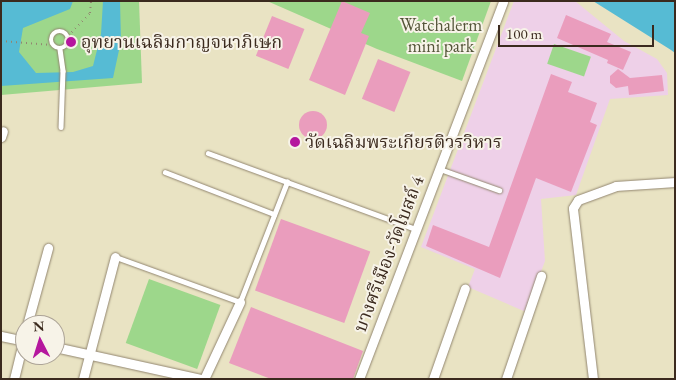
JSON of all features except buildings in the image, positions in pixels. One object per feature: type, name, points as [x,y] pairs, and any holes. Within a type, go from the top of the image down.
[{"type":"street","name":"บางศรีเมือง-วัดโบสถ์ 4","points":[[359,379],[502,1]]},
{"type":"street","points":[[593,379],[573,208],[578,200],[623,184],[675,182]]},
{"type":"street","points":[[30,315],[48,248]]},
{"type":"street","points":[[83,379],[115,257]]},
{"type":"street","points":[[506,379],[541,276]]},
{"type":"street","points":[[433,379],[465,288]]},
{"type":"street","points":[[65,350],[202,379],[240,302]]},
{"type":"street","points":[[1,336],[15,338]]},
{"type":"street","points":[[14,379],[18,365]]},
{"type":"lane","points":[[60,50],[68,45],[68,36],[63,32],[54,33],[52,45],[60,50],[64,71],[64,101],[61,127]]},
{"type":"lane","points":[[208,153],[416,229]]},
{"type":"lane","points":[[440,169],[499,190]]},
{"type":"lane","points":[[164,172],[274,214]]},
{"type":"lane","points":[[115,257],[240,302],[287,182]]},
{"type":"path","points":[[68,36],[90,13],[91,1]]},
{"type":"path","points":[[1,41],[52,45]]},
{"type":"shaded area","points":[[514,1],[575,1],[624,41],[657,59],[667,73],[668,95],[610,99],[576,195],[541,199],[545,261],[526,312],[468,287],[475,269],[421,247]]},
{"type":"green space","name":"อุทยานเฉลิมกาญจนาภิเษก","points":[[1,1],[139,1],[142,83],[1,95]]},
{"type":"green space","name":"Watchalerm mini park","points":[[267,1],[491,1],[462,81],[377,49]]},
{"type":"green space","points":[[554,44],[591,57],[584,77],[547,64]]},
{"type":"green space","points":[[149,279],[220,305],[197,369],[126,343]]},
{"type":"water","points":[[1,1],[73,1],[70,9],[23,28],[19,52],[36,73],[73,72],[93,66],[101,34],[103,1],[120,1],[121,41],[113,78],[1,86]]},
{"type":"water","points":[[593,1],[675,1],[675,53],[671,50]]},
{"type":"place","name":"อุทยานเฉลิมกาญจนาภิเษก","points":[[71,42]]},
{"type":"place","name":"วัดเฉลิมพระเกียรติวรวิหาร","points":[[295,142]]}]
